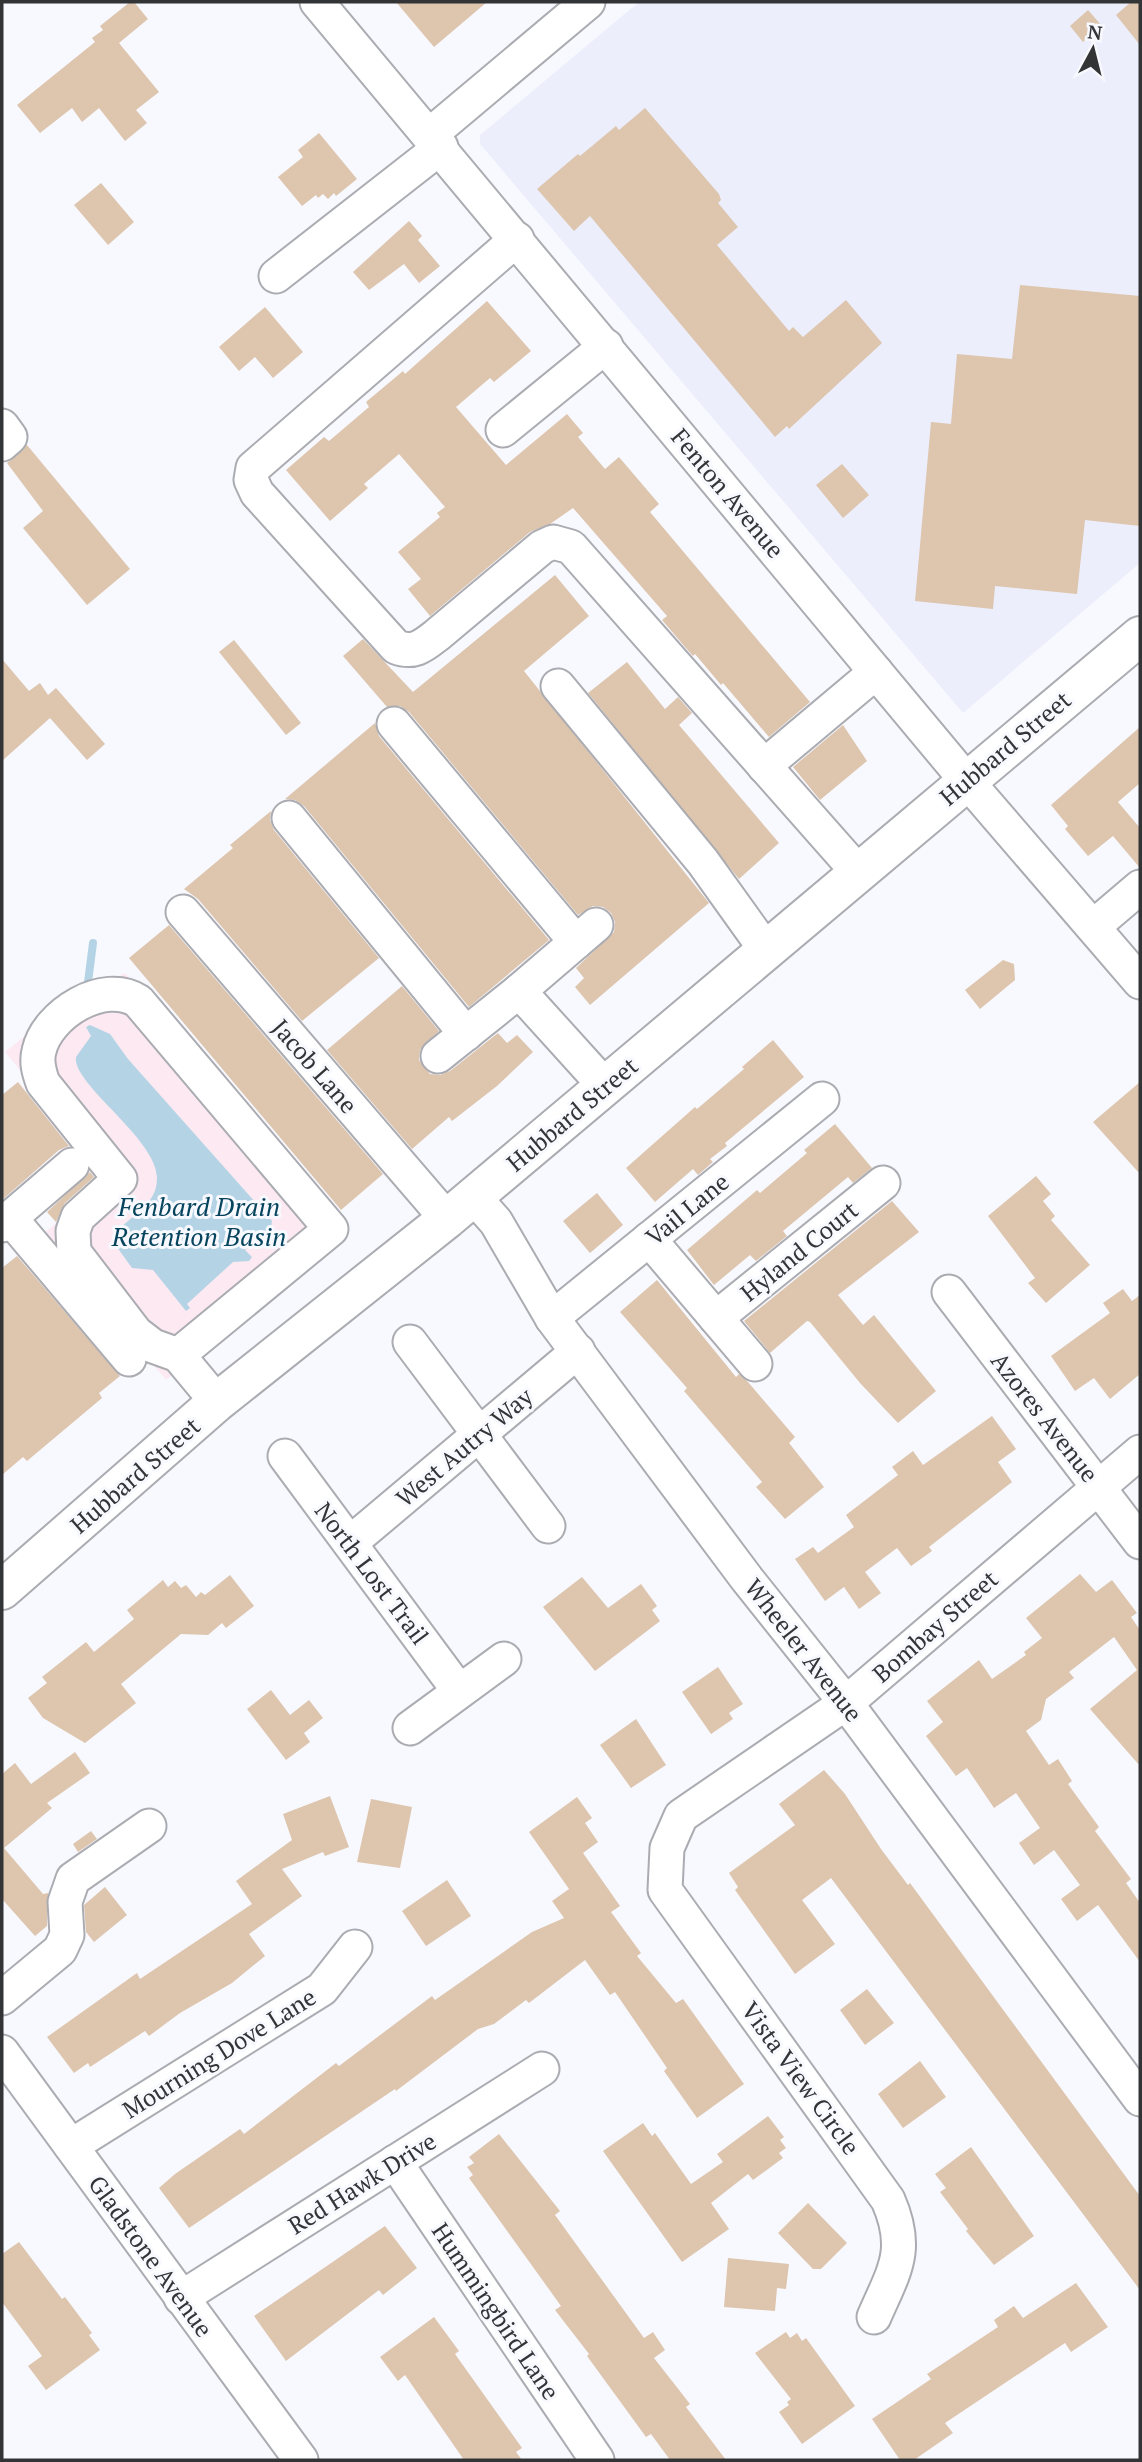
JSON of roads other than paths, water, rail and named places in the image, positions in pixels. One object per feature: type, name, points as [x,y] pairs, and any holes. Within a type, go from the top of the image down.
[{"type":"main road","name":"Hubbard Street","points":[[2,1590],[217,1402],[461,1208],[1140,636]]},
{"type":"street","name":"Fenton Avenue","points":[[317,2],[436,141],[966,780],[1140,982]]},
{"type":"street","points":[[276,276],[436,141],[588,2]]},
{"type":"street","points":[[517,239],[254,468],[251,480],[257,494],[396,648],[407,651],[419,649],[542,547],[554,542],[571,547],[858,872]]},
{"type":"street","points":[[503,430],[606,346]]},
{"type":"street","points":[[2,426],[10,437],[2,444]]},
{"type":"street","points":[[764,766],[876,672]]},
{"type":"street","points":[[558,686],[703,862],[766,950]]},
{"type":"street","points":[[394,724],[586,934],[438,1056]]},
{"type":"street","points":[[289,818],[466,1034]]},
{"type":"street","points":[[1093,927],[1140,887]]},
{"type":"street","name":"Jacob Lane","points":[[183,912],[461,1208]]},
{"type":"street","points":[[519,991],[605,1086]]},
{"type":"street","points":[[178,1355],[331,1229],[138,1001],[123,995],[107,994],[76,1005],[52,1026],[39,1049],[39,1072],[49,1092],[120,1179],[78,1217],[73,1243],[78,1261],[136,1333],[153,1346],[178,1355],[217,1402]]},
{"type":"street","name":"Vail Lane","points":[[552,1318],[822,1100]]},
{"type":"street","points":[[72,1165],[6,1221],[129,1359]]},
{"type":"street","name":"Hyland Court","points":[[716,1318],[883,1183]]},
{"type":"street","name":"Wheeler Avenue","points":[[461,1208],[496,1222],[552,1318],[747,1579],[846,1703],[1140,2099]]},
{"type":"street","points":[[649,1239],[755,1364]]},
{"type":"street","name":"Azores Avenue","points":[[949,1292],[1140,1542]]},
{"type":"street","points":[[410,1342],[548,1526]]},
{"type":"street","name":"West Autry Way","points":[[350,1543],[578,1351]]},
{"type":"street","name":"Bombay Street","points":[[667,1848],[681,1816],[846,1703],[1140,1452]]},
{"type":"street","name":"North Lost Trail","points":[[285,1456],[460,1691]]},
{"type":"street","points":[[410,1728],[504,1659]]},
{"type":"street","points":[[2,1998],[60,1950],[67,1935],[65,1902],[73,1879],[149,1826]]},
{"type":"street","name":"Vista View Circle","points":[[667,1848],[665,1890],[888,2200],[898,2222],[900,2256],[874,2317]]},
{"type":"street","name":"Mourning Dove Lane","points":[[71,2146],[322,1989],[355,1947]]},
{"type":"street","name":"Gladstone Avenue","points":[[5,2064],[71,2146],[301,2460]]},
{"type":"street","name":"Red Hawk Drive","points":[[181,2298],[542,2069]]},
{"type":"street","name":"Hummingbird Lane","points":[[395,2162],[597,2460]]},
{"type":"water","name":"Fenbard Drain Retention Basin","points":[[90,1025],[110,1034],[128,1059],[272,1221],[271,1228],[245,1250],[252,1257],[249,1261],[233,1262],[187,1304],[190,1308],[186,1311],[153,1270],[132,1268],[114,1243],[122,1227],[151,1198],[156,1189],[157,1177],[153,1162],[143,1146],[78,1068],[76,1057],[91,1036],[86,1027]]},
{"type":"waterway","points":[[87,990],[93,943]]}]
